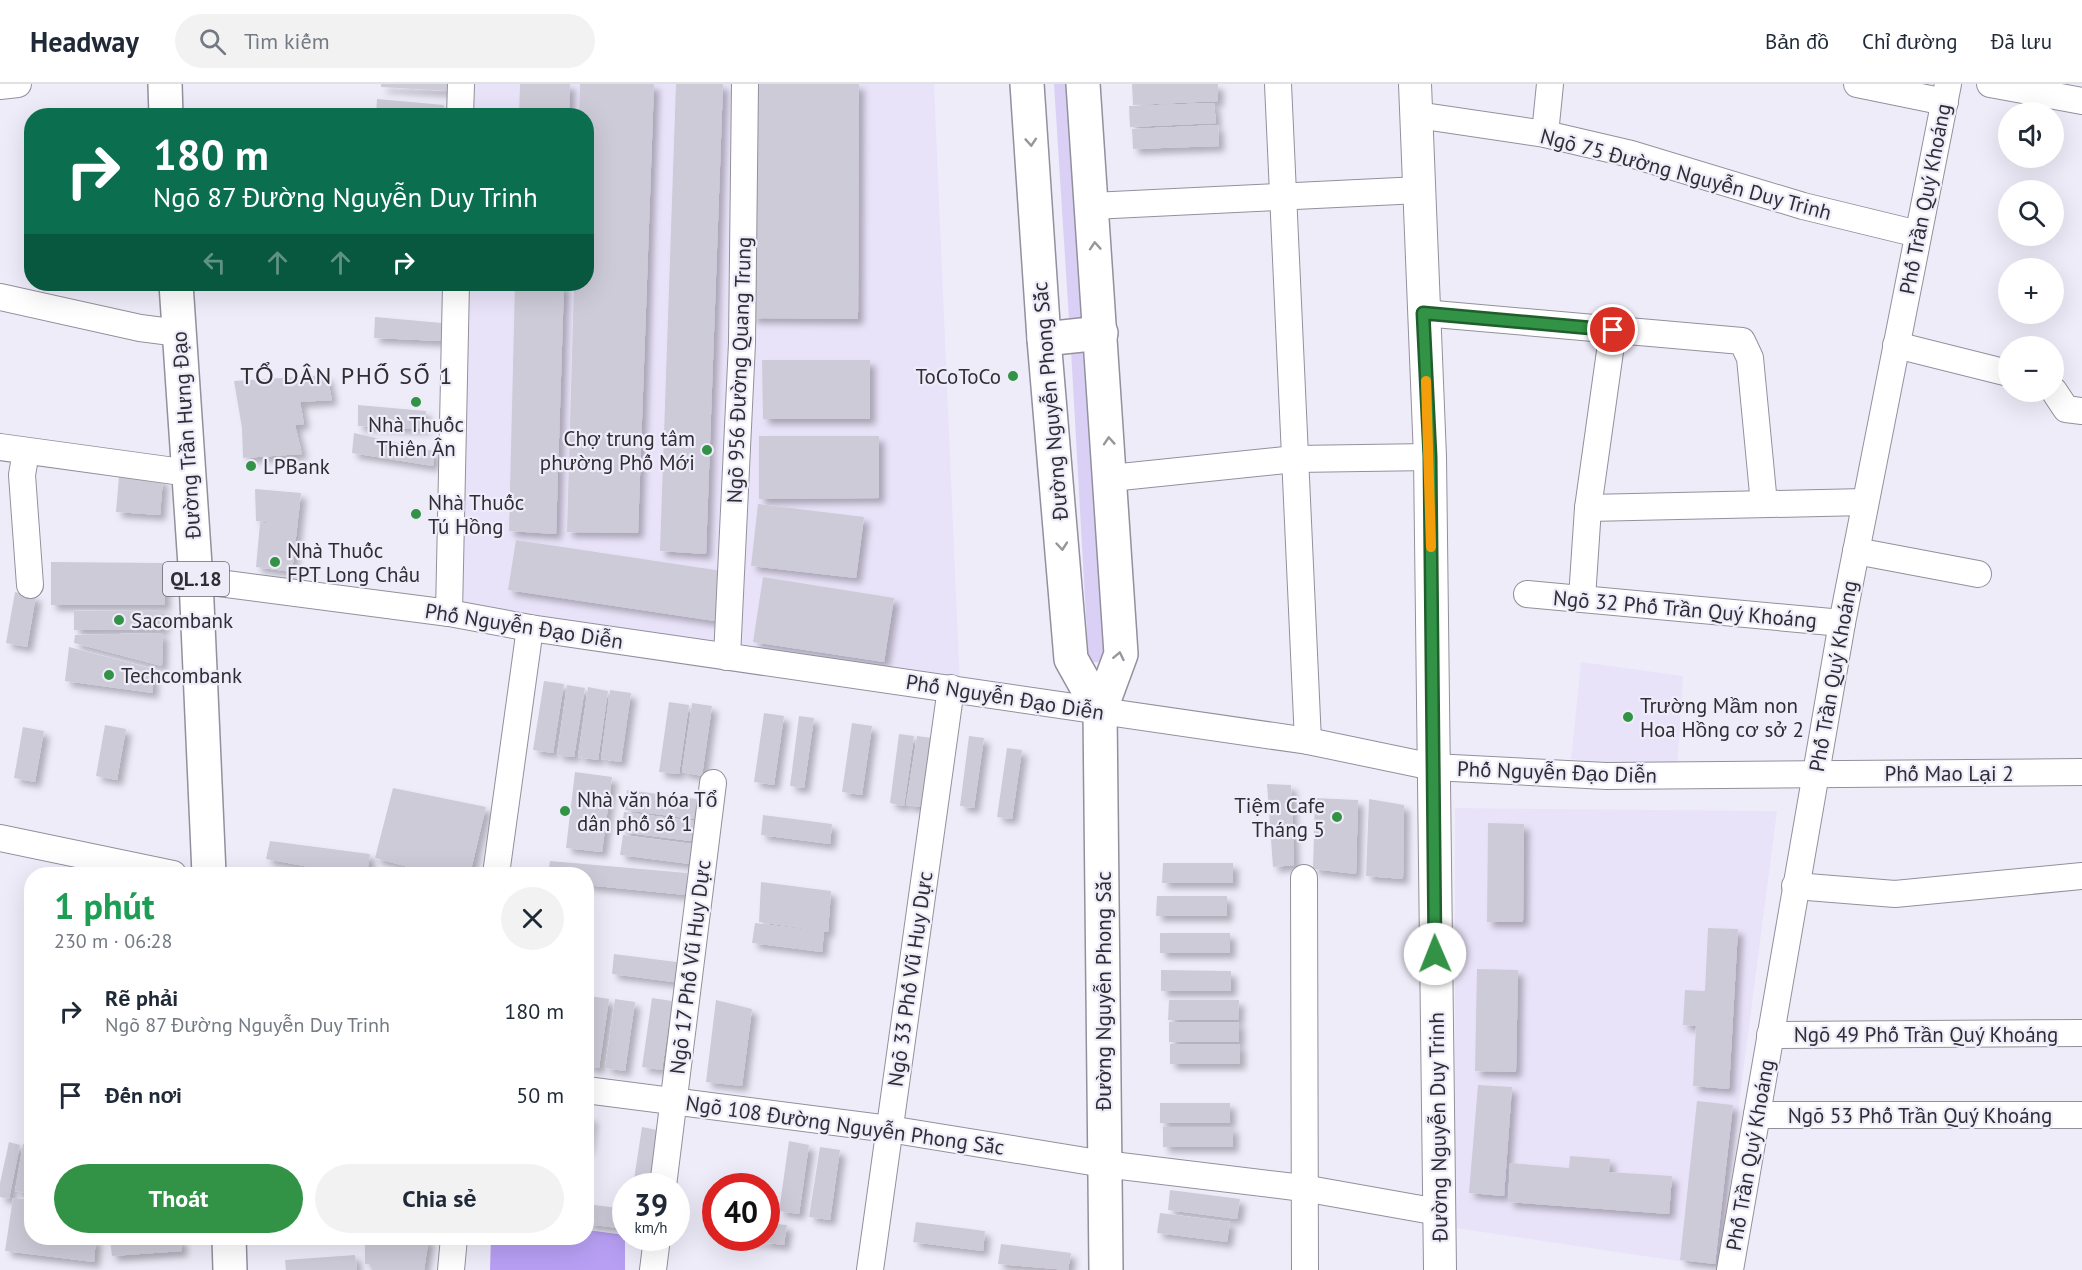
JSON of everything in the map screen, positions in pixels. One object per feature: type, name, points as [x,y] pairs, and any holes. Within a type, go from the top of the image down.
[{"type":"main road","points":[[165,84],[166,108]]},
{"type":"main road","name":"Đường Nguyễn Phong Sắc","points":[[1027,84],[1044,339],[1071,659],[1100,711]]},
{"type":"main road","name":"Đường Nguyễn Phong Sắc","points":[[1083,84],[1121,654],[1100,711],[1106,1270]]},
{"type":"main road","name":"Đường Trần Hưng Đạo","points":[[176,291],[196,580],[209,867]]},
{"type":"main road","points":[[1044,339],[1101,333]]},
{"type":"main road","points":[[229,1245],[230,1270]]},
{"type":"street","points":[[0,86],[18,84]]},
{"type":"street","points":[[460,108],[461,84]]},
{"type":"street","name":"Ngõ 956 Đường Quang Trung","points":[[727,657],[742,343],[745,84]]},
{"type":"street","points":[[1278,84],[1308,741]]},
{"type":"street","name":"Đường Nguyễn Duy Trinh","points":[[1415,84],[1430,457],[1440,1270]]},
{"type":"street","points":[[1545,134],[1550,84]]},
{"type":"street","points":[[1857,84],[1946,93]]},
{"type":"street","points":[[1990,84],[2082,101]]},
{"type":"street","name":"Phố Trần Quý Khoáng","points":[[1730,1270],[1842,623],[1946,93]]},
{"type":"street","name":"Ngõ 75 Đường Nguyễn Duy Trinh","points":[[1417,115],[1545,134],[1631,154],[1803,206],[1918,234]]},
{"type":"street","points":[[1092,206],[1419,190]]},
{"type":"street","points":[[449,613],[456,291]]},
{"type":"street","points":[[0,297],[140,328],[179,333]]},
{"type":"street","points":[[1423,313],[1742,341],[1750,358],[1764,504]]},
{"type":"street","points":[[1582,598],[1588,508],[1613,330]]},
{"type":"street","points":[[1896,345],[1998,371]]},
{"type":"street","points":[[2061,402],[2066,409],[2082,411]]},
{"type":"street","points":[[0,447],[189,473]]},
{"type":"street","points":[[26,451],[22,475],[30,585]]},
{"type":"street","points":[[1111,478],[1295,459],[1430,457]]},
{"type":"street","points":[[1588,508],[1865,502]]},
{"type":"street","points":[[1856,551],[1978,574]]},
{"type":"street","name":"Phố Nguyễn Đạo Diễn","points":[[196,580],[449,613],[530,628],[1308,741],[1433,767],[1606,776],[1816,774]]},
{"type":"street","name":"Ngõ 32 Phố Trần Quý Khoáng","points":[[1527,594],[1842,623]]},
{"type":"street","points":[[497,867],[530,628]]},
{"type":"street","name":"Ngõ 33 Phố Vũ Huy Dực","points":[[870,1270],[951,688]]},
{"type":"street","name":"Phố Mao Lại 2","points":[[1816,774],[2082,772]]},
{"type":"street","name":"Ngõ 17 Phố Vũ Huy Dực","points":[[665,1173],[713,783]]},
{"type":"street","points":[[0,838],[139,867]]},
{"type":"street","points":[[1795,886],[1895,894],[2082,876]]},
{"type":"street","points":[[1304,878],[1305,1270]]},
{"type":"street","name":"Ngõ 49 Phố Trần Quý Khoáng","points":[[1770,1035],[2082,1034]]},
{"type":"street","name":"Ngõ 108 Đường Nguyễn Phong Sắc","points":[[594,1091],[889,1129],[1104,1164],[1303,1188],[1438,1212]]},
{"type":"street","name":"Ngõ 53 Phố Trần Quý Khoáng","points":[[1757,1115],[2082,1115]]},
{"type":"street","points":[[451,1270],[453,1245]]},
{"type":"street","points":[[653,1270],[655,1251]]},
{"type":"shaded area","name":"Chợ trung tâm phường Phố Mới","points":[[471,84],[934,84],[960,687],[463,616],[468,291],[594,291],[594,108],[471,108]]},
{"type":"shaded area","points":[[1054,84],[1073,84],[1087,324],[1070,323],[1069,320]]},
{"type":"shaded area","points":[[1086,343],[1108,656],[1097,662],[1089,660],[1088,653],[1071,350]]},
{"type":"shaded area","name":"Trường Mầm non Hoa Hồng cơ sở 2","points":[[1581,662],[1683,676],[1677,772],[1571,759]]},
{"type":"shaded area","points":[[1455,808],[1777,811],[1718,1267],[1455,1228]]},
{"type":"shaded area","points":[[594,1231],[612,1233],[612,1251],[625,1251],[625,1270],[490,1270],[491,1245],[594,1245]]},
{"type":"building","points":[[381,84],[448,84],[448,91],[381,87]]},
{"type":"building","points":[[520,84],[570,84],[569,108],[519,108]]},
{"type":"building","points":[[580,84],[654,84],[638,533],[567,532],[574,291],[594,291],[594,108],[579,108]]},
{"type":"building","points":[[676,84],[723,84],[706,554],[660,551]]},
{"type":"building","points":[[752,84],[859,84],[858,319],[751,318]]},
{"type":"building","points":[[1132,84],[1218,84],[1218,101],[1133,105]]},
{"type":"building","points":[[377,99],[444,105],[444,108],[376,108]]},
{"type":"building","points":[[1214,103],[1216,123],[1130,127],[1129,106]]},
{"type":"building","points":[[1218,125],[1219,146],[1133,149],[1132,129]]},
{"type":"building","points":[[515,291],[564,291],[556,534],[509,531]]},
{"type":"building","points":[[375,317],[442,323],[441,341],[374,338]]},
{"type":"building","points":[[762,360],[870,360],[870,419],[763,419]]},
{"type":"building","points":[[327,375],[332,400],[300,402],[304,424],[295,425],[302,454],[243,458],[242,428],[234,381]]},
{"type":"building","points":[[358,405],[426,411],[425,429],[358,426]]},
{"type":"building","points":[[354,433],[434,451],[433,466],[352,453]]},
{"type":"building","points":[[759,436],[879,436],[879,498],[759,499]]},
{"type":"building","points":[[119,476],[163,479],[160,515],[116,512]]},
{"type":"building","points":[[255,489],[301,493],[292,572],[256,567],[260,523],[285,524],[256,521]]},
{"type":"building","points":[[758,504],[864,517],[856,578],[751,566]]},
{"type":"building","points":[[516,540],[722,571],[715,621],[508,590]]},
{"type":"building","points":[[51,562],[165,563],[165,605],[51,605]]},
{"type":"building","points":[[763,577],[894,598],[884,662],[753,642]]},
{"type":"building","points":[[15,592],[36,596],[27,647],[6,643]]},
{"type":"building","name":"Sacombank","points":[[164,610],[164,629],[74,630],[74,611]]},
{"type":"building","points":[[163,633],[162,666],[74,643],[75,635]]},
{"type":"building","name":"Techcombank","points":[[69,647],[153,669],[153,693],[65,681]]},
{"type":"building","points":[[544,681],[564,684],[553,753],[533,750]]},
{"type":"building","points":[[567,685],[585,688],[574,757],[557,755]]},
{"type":"building","points":[[588,687],[608,691],[598,760],[578,757]]},
{"type":"building","points":[[610,690],[631,693],[621,762],[601,759]]},
{"type":"building","points":[[669,702],[689,705],[679,774],[659,772]]},
{"type":"building","points":[[692,703],[712,706],[702,776],[682,772]]},
{"type":"building","points":[[764,713],[784,716],[774,785],[754,782]]},
{"type":"building","points":[[799,716],[814,718],[804,788],[790,786]]},
{"type":"building","points":[[852,723],[872,726],[862,795],[842,792]]},
{"type":"building","points":[[105,725],[126,729],[117,780],[96,776]]},
{"type":"building","points":[[23,727],[44,731],[35,782],[14,778]]},
{"type":"building","points":[[899,734],[914,736],[904,806],[890,803]]},
{"type":"building","points":[[917,736],[932,738],[921,807],[906,805]]},
{"type":"building","points":[[969,736],[984,738],[974,808],[960,806]]},
{"type":"building","points":[[1007,748],[1022,750],[1012,819],[997,817]]},
{"type":"building","points":[[575,772],[612,777],[602,852],[566,848]]},
{"type":"building","points":[[1267,784],[1291,785],[1294,865],[1273,867]]},
{"type":"building","points":[[393,788],[486,807],[472,867],[409,867],[375,858]]},
{"type":"building","points":[[627,790],[697,799],[694,819],[625,810]]},
{"type":"building","points":[[1315,798],[1358,800],[1356,874],[1313,869]]},
{"type":"building","points":[[1369,799],[1404,805],[1403,879],[1366,876]]},
{"type":"building","points":[[624,812],[694,821],[691,841],[621,832]]},
{"type":"building","points":[[763,815],[832,824],[830,844],[761,835]]},
{"type":"building","points":[[1488,823],[1524,824],[1523,922],[1487,922]]},
{"type":"building","points":[[623,835],[692,844],[690,864],[620,855]]},
{"type":"building","points":[[270,841],[370,854],[368,867],[310,867],[266,859]]},
{"type":"building","points":[[550,861],[687,873],[686,895],[594,886],[594,867],[549,867]]},
{"type":"building","points":[[1163,863],[1233,863],[1233,883],[1162,883]]},
{"type":"building","points":[[761,882],[831,891],[828,932],[759,922]]},
{"type":"building","points":[[1157,896],[1227,896],[1227,916],[1156,916]]},
{"type":"building","points":[[755,923],[824,932],[822,952],[752,943]]},
{"type":"building","points":[[1708,928],[1738,929],[1729,1089],[1693,1086],[1696,1026],[1683,1025],[1685,990],[1705,991]]},
{"type":"building","points":[[1160,933],[1230,933],[1230,953],[1160,953]]},
{"type":"building","points":[[614,954],[684,963],[681,983],[612,974]]},
{"type":"building","points":[[1477,969],[1518,970],[1516,1072],[1475,1071]]},
{"type":"building","points":[[1161,970],[1231,971],[1231,991],[1161,991]]},
{"type":"building","points":[[594,997],[609,999],[599,1068],[594,1067]]},
{"type":"building","points":[[652,998],[672,1001],[662,1070],[642,1067]]},
{"type":"building","points":[[615,999],[635,1002],[625,1071],[605,1068]]},
{"type":"building","points":[[716,1000],[752,1009],[742,1086],[706,1082]]},
{"type":"building","points":[[1169,1000],[1239,1000],[1238,1020],[1168,1020]]},
{"type":"building","points":[[1169,1022],[1239,1022],[1239,1042],[1169,1042]]},
{"type":"building","points":[[1170,1044],[1240,1044],[1240,1064],[1170,1064]]},
{"type":"building","points":[[1478,1085],[1512,1087],[1504,1196],[1469,1193]]},
{"type":"building","points":[[1697,1101],[1733,1105],[1715,1264],[1680,1260]]},
{"type":"building","points":[[1160,1103],[1230,1103],[1230,1123],[1160,1123]]},
{"type":"building","points":[[642,1127],[662,1131],[656,1173],[635,1173]]},
{"type":"building","points":[[1163,1127],[1233,1127],[1233,1147],[1163,1147]]},
{"type":"building","points":[[789,1141],[809,1145],[799,1214],[780,1211]]},
{"type":"building","points":[[9,1142],[20,1145],[9,1199],[0,1197],[0,1183]]},
{"type":"building","points":[[23,1144],[24,1193],[15,1191]]},
{"type":"building","points":[[820,1147],[840,1150],[830,1220],[809,1217]]},
{"type":"building","points":[[1570,1156],[1610,1159],[1609,1172],[1672,1176],[1669,1214],[1508,1202],[1510,1163],[1569,1168]]},
{"type":"building","points":[[1170,1190],[1240,1199],[1237,1219],[1168,1210]]},
{"type":"building","points":[[13,1198],[24,1199],[24,1245],[95,1245],[94,1262],[5,1251]]},
{"type":"building","points":[[594,1205],[612,1207],[612,1227],[594,1225]]},
{"type":"building","points":[[1160,1213],[1230,1222],[1227,1242],[1157,1233]]},
{"type":"building","points":[[916,1222],[985,1231],[983,1251],[913,1242]]},
{"type":"building","points":[[780,1224],[787,1225],[784,1245],[780,1244]]},
{"type":"building","points":[[1001,1244],[1071,1253],[1068,1270],[998,1264]]},
{"type":"building","points":[[111,1245],[182,1245],[182,1251],[112,1256]]},
{"type":"building","points":[[365,1245],[428,1245],[424,1270],[372,1270],[372,1264],[365,1264]]},
{"type":"building","points":[[355,1255],[357,1270],[286,1270],[285,1260]]},
{"type":"slow traffic","points":[[1426,381],[1431,547]]},
{"type":"place","name":"ToCoToCo","points":[[1013,376]]},
{"type":"place","name":"Nhà Thuốc Thiên Ân","points":[[416,402]]},
{"type":"place","name":"Chợ trung tâm phường Phố Mới","points":[[707,450]]},
{"type":"place","name":"LPBank","points":[[251,466]]},
{"type":"place","name":"Nhà Thuốc Tú Hồng","points":[[416,514]]},
{"type":"place","name":"Nhà Thuốc FPT Long Châu","points":[[275,562]]},
{"type":"place","name":"Sacombank","points":[[119,620]]},
{"type":"place","name":"Techcombank","points":[[109,675]]},
{"type":"place","name":"Trường Mầm non Hoa Hồng cơ sở 2","points":[[1628,717]]},
{"type":"place","name":"Nhà văn hóa Tổ dân phố số 1","points":[[565,811]]},
{"type":"place","name":"Tiệm Cafe Tháng 5","points":[[1337,817]]},
{"type":"district","name":"TỔ DÂN PHỐ SỐ 1","points":[[347,375]]},
{"type":"route","points":[[1435,954],[1430,457],[1423,313],[1613,330]]}]
